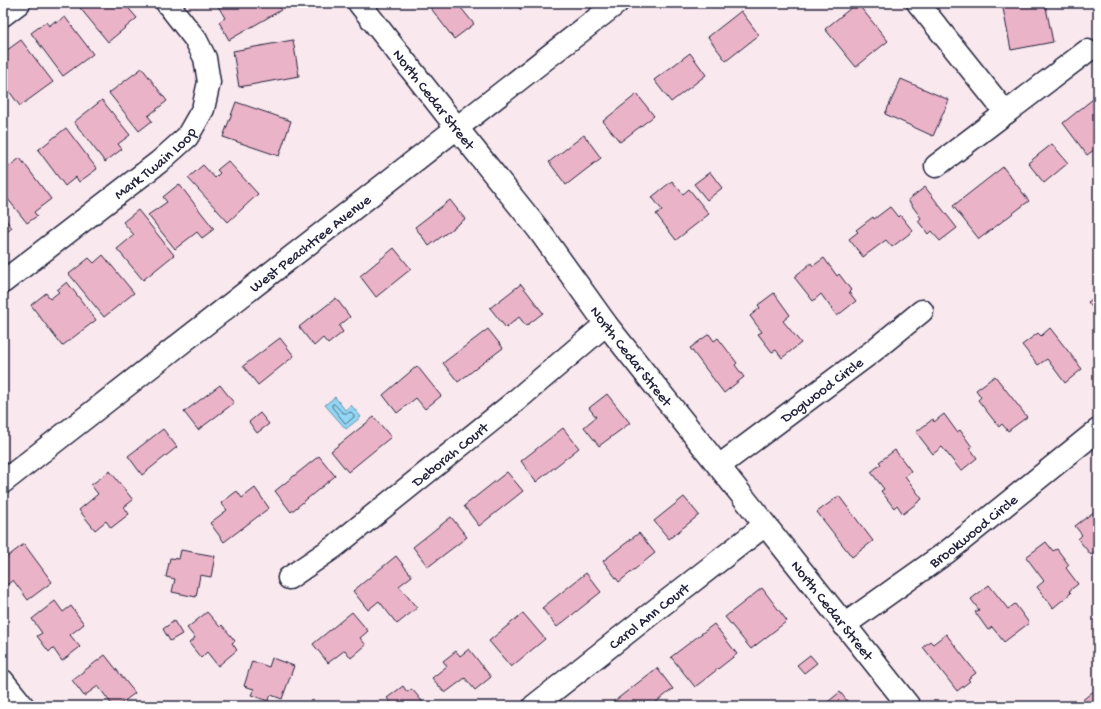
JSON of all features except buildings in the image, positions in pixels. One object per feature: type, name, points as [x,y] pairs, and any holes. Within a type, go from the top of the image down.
[{"type":"street","points":[[3,15],[18,3]]},
{"type":"street","name":"Mark Twain Loop","points":[[3,282],[160,162],[187,137],[203,109],[210,82],[205,58],[196,40],[167,3]]},
{"type":"street","name":"North Cedar Street","points":[[359,3],[538,228],[606,324],[909,706]]},
{"type":"street","name":"West Peachtree Avenue","points":[[3,482],[617,3]]},
{"type":"street","points":[[918,3],[1006,113]]},
{"type":"street","points":[[936,166],[1087,51]]},
{"type":"street","name":"Dogwood Circle","points":[[719,466],[873,351],[922,311]]},
{"type":"street","name":"Deborah Court","points":[[289,578],[334,547],[512,404],[606,324]]},
{"type":"street","name":"Brookwood Circle","points":[[844,625],[947,552],[1098,430]]},
{"type":"street","name":"Carol Ann Court","points":[[534,706],[765,525]]},
{"type":"street","points":[[3,681],[23,706]]},
{"type":"water","points":[[335,397],[345,410],[351,405],[361,417],[346,429],[325,405]]}]
